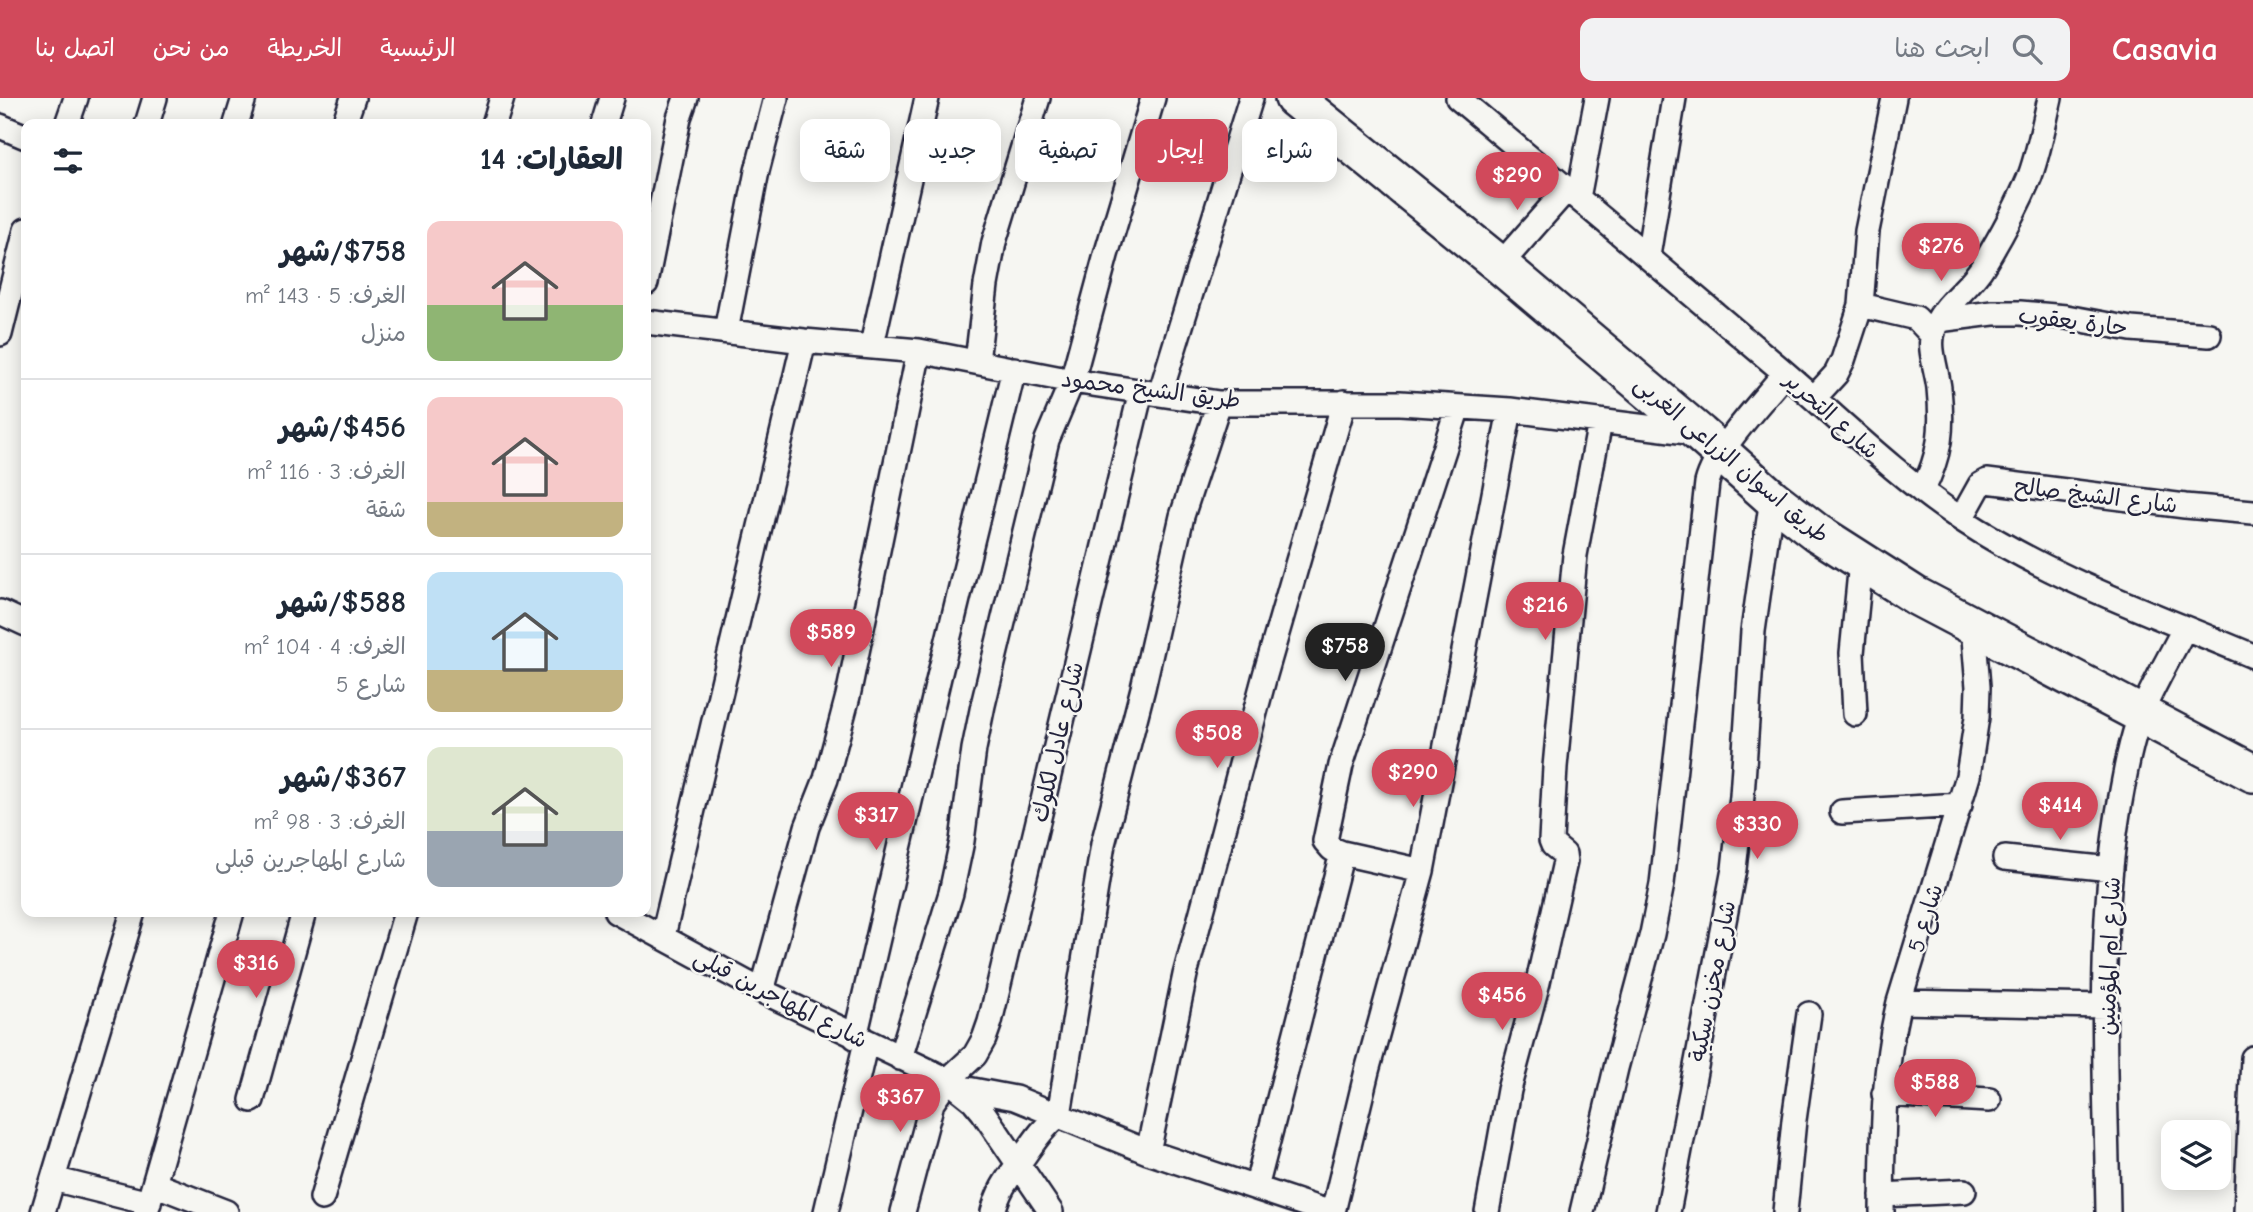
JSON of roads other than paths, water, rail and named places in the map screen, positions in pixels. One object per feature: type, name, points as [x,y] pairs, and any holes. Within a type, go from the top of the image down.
[{"type":"main road","name":"طريق اسوان الزراعى الغربى","points":[[1294,98],[1500,265],[1815,532],[1916,596],[2253,773]]},
{"type":"street","points":[[69,119],[76,98]]},
{"type":"street","points":[[148,119],[155,98]]},
{"type":"street","points":[[238,119],[244,98]]},
{"type":"street","points":[[346,119],[353,98]]},
{"type":"street","points":[[496,119],[502,98]]},
{"type":"street","points":[[606,119],[612,98]]},
{"type":"street","points":[[651,259],[679,118],[686,98]]},
{"type":"street","points":[[726,331],[757,171],[776,98]]},
{"type":"street","points":[[872,345],[928,98]]},
{"type":"street","points":[[976,362],[994,242],[1038,98]]},
{"type":"street","points":[[900,1058],[951,893],[962,841],[974,749],[983,705],[1047,440],[1072,381],[1105,255],[1153,98]]},
{"type":"street","name":"شارع عادل لكلوك","points":[[903,1212],[927,1116],[939,1091],[953,1084],[975,1055],[990,1021],[1151,392],[1251,98]]},
{"type":"street","name":"شارع التحرير","points":[[1458,98],[1785,373],[1867,446],[1961,519],[2081,585],[2253,656]]},
{"type":"street","points":[[1500,265],[1572,193],[1597,98]]},
{"type":"street","points":[[1648,257],[1674,98]]},
{"type":"street","points":[[1814,398],[1836,374],[1861,305],[1867,231],[1894,98]]},
{"type":"street","points":[[1922,491],[1934,468],[1941,435],[1935,327],[1981,269],[2015,209],[2031,174],[2050,98]]},
{"type":"street","points":[[0,126],[21,135]]},
{"type":"street","points":[[0,334],[21,250]]},
{"type":"street","points":[[1861,305],[1916,318],[1935,327]]},
{"type":"street","name":"حارة يعقوب","points":[[1935,327],[1993,313],[2020,313],[2066,317],[2131,329],[2209,335]]},
{"type":"street","name":"طريق الشيخ محمود","points":[[651,323],[804,341],[919,351],[1072,381],[1219,403],[1344,402],[1510,410],[1600,422],[1710,443]]},
{"type":"street","points":[[663,936],[804,341]]},
{"type":"street","points":[[762,991],[807,827],[826,779],[848,696],[919,351]]},
{"type":"street","points":[[827,1212],[861,1039],[939,677],[1014,369]]},
{"type":"street","points":[[1582,1212],[1616,1068],[1652,934],[1662,884],[1707,483],[1711,468],[1710,443],[1785,373]]},
{"type":"street","points":[[1148,1152],[1185,975],[1265,675],[1344,402]]},
{"type":"street","points":[[993,1212],[1005,1181],[1039,1133],[1059,1115],[1103,844],[1143,688],[1182,516],[1219,403]]},
{"type":"street","points":[[1422,871],[1342,853],[1332,849],[1325,841],[1341,765],[1458,407]]},
{"type":"street","points":[[953,1084],[1015,1098],[1148,1152],[1330,1212],[1422,871],[1510,410]]},
{"type":"street","points":[[1487,1212],[1509,1090],[1538,982],[1565,862],[1564,854],[1553,845],[1552,840],[1555,766],[1575,555],[1600,422]]},
{"type":"street","name":"شارع الشيخ صالح","points":[[1961,519],[1980,485],[1987,481],[2253,512]]},
{"type":"street","name":"شارع مخزن سكية","points":[[1668,1212],[1734,869],[1754,631],[1772,498]]},
{"type":"street","points":[[1855,714],[1853,622],[1861,562]]},
{"type":"street","points":[[0,612],[21,622]]},
{"type":"street","name":"شارع 5","points":[[1882,1203],[1884,1094],[1891,1033],[1970,767],[1978,687],[1973,626]]},
{"type":"street","name":"شارع ام المؤمنين","points":[[2108,1212],[2106,961],[2111,869],[2122,790],[2141,714],[2184,629]]},
{"type":"street","points":[[1842,812],[1960,805]]},
{"type":"street","points":[[1256,1188],[1342,853]]},
{"type":"street","points":[[2005,858],[2111,869]]},
{"type":"street","points":[[43,1212],[132,917]]},
{"type":"street","points":[[150,1200],[231,917]]},
{"type":"street","points":[[251,1100],[303,917]]},
{"type":"street","points":[[322,1198],[405,917]]},
{"type":"street","name":"شارع المهاجرين قبلى","points":[[625,917],[762,991],[953,1084]]},
{"type":"street","points":[[1899,1002],[2106,1006]]},
{"type":"street","points":[[1785,1212],[1794,1120],[1809,1014]]},
{"type":"street","points":[[2246,1212],[2253,1058]]},
{"type":"street","points":[[953,1084],[984,1112],[1051,1212]]},
{"type":"street","points":[[1884,1094],[1989,1100]]},
{"type":"street","points":[[53,1179],[150,1200],[226,1212]]},
{"type":"street","points":[[1882,1203],[1964,1191]]}]
